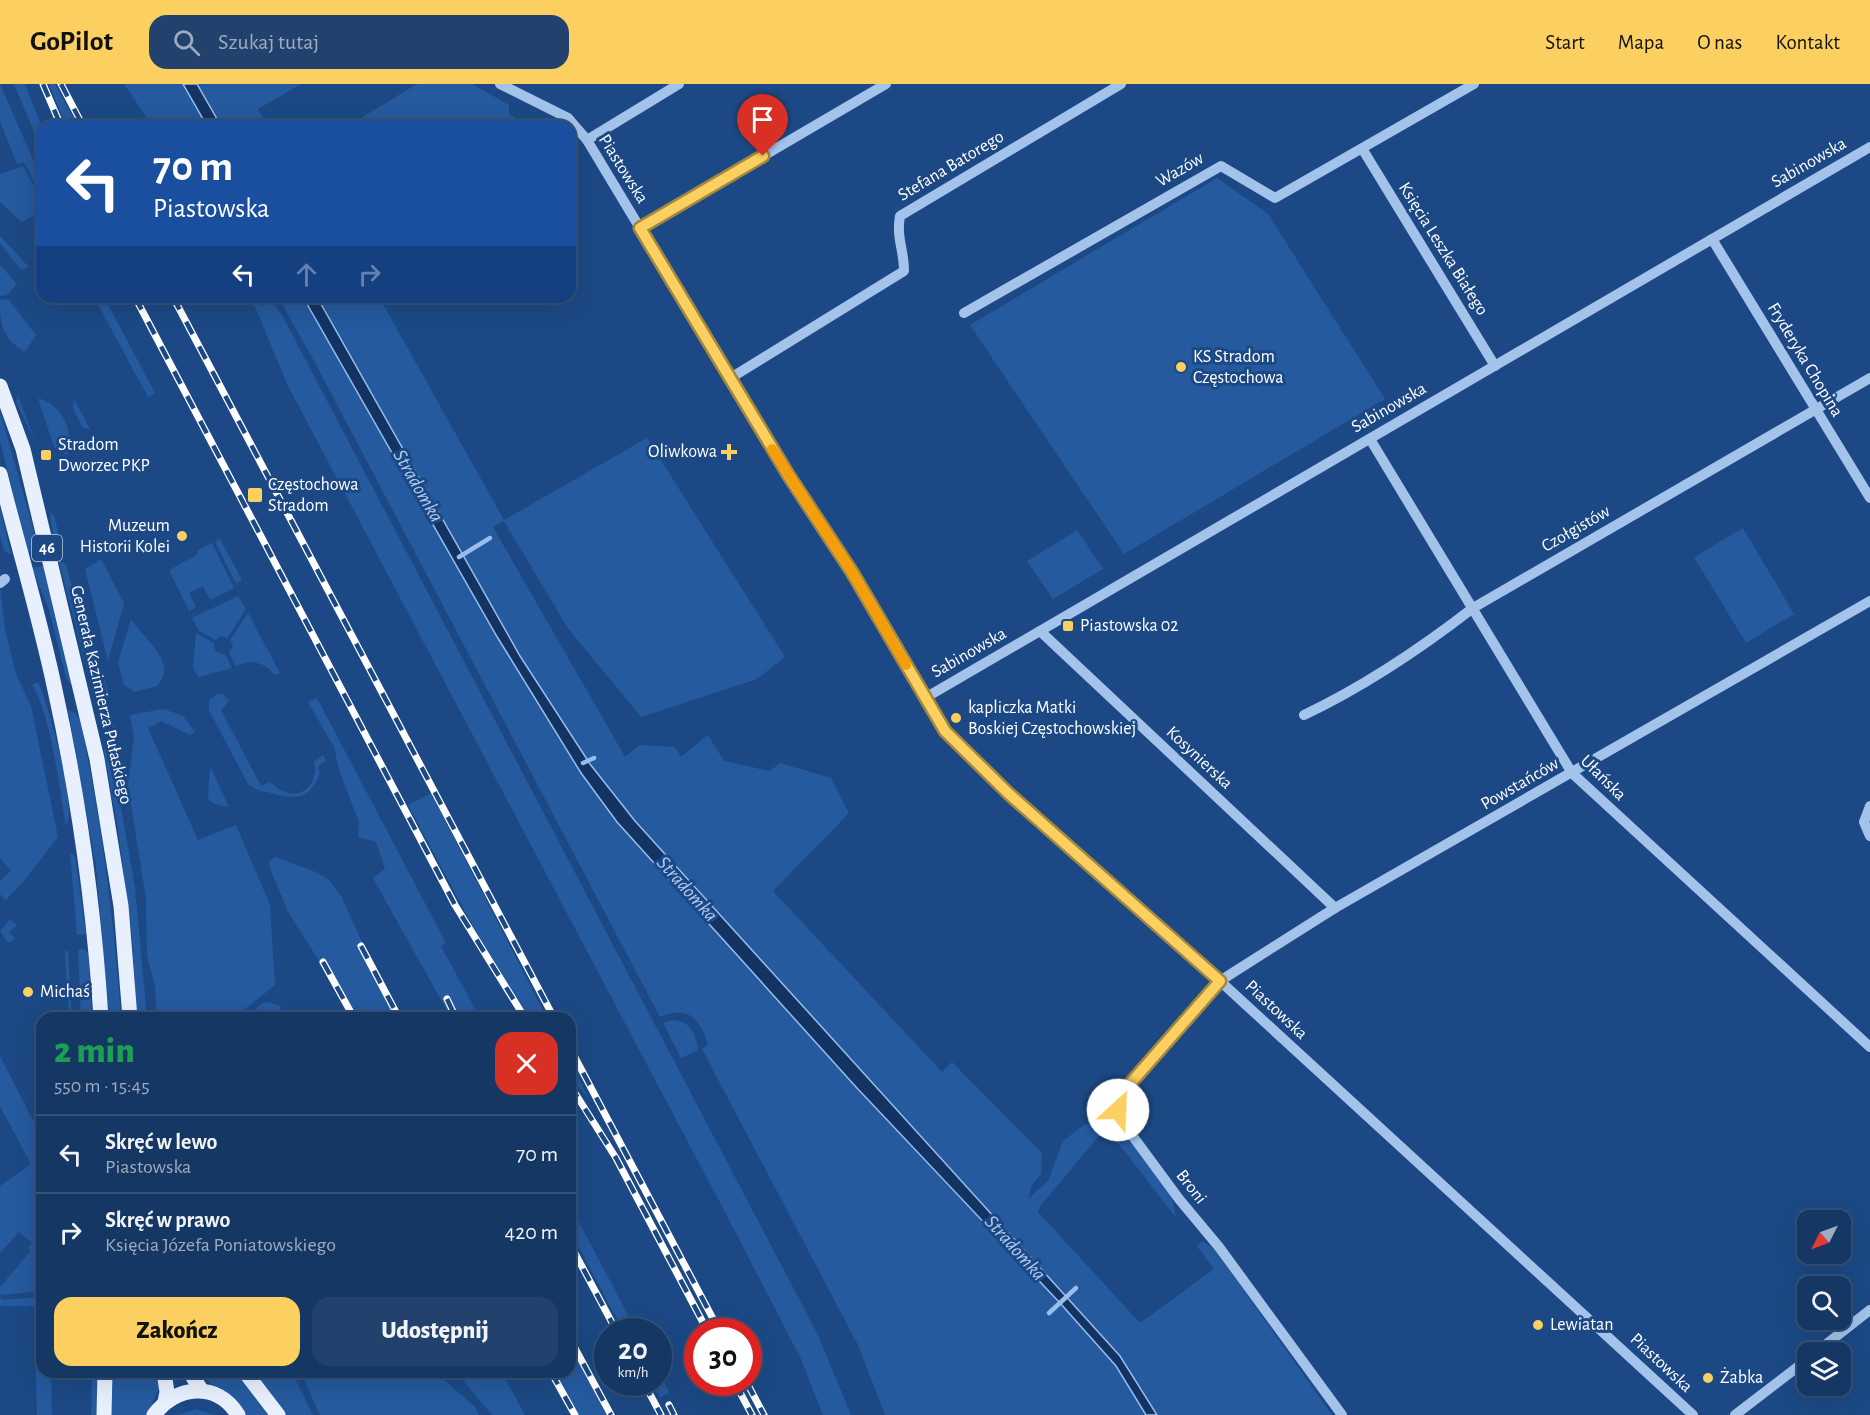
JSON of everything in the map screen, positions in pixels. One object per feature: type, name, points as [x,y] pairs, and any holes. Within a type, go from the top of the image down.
[{"type":"main road","name":"Generała Kazimierza Pułaskiego","points":[[0,386],[22,449],[97,759],[121,906],[130,1012]]},
{"type":"main road","name":"46","points":[[0,474],[55,687],[67,750],[91,894],[101,1012]]},
{"type":"main road","points":[[104,1415],[105,1378]]},
{"type":"main road","points":[[165,1378],[167,1392],[165,1402]]},
{"type":"main road","points":[[194,1378],[201,1390]]},
{"type":"main road","points":[[250,1378],[278,1415]]},
{"type":"main road","points":[[154,1415],[165,1402],[186,1391],[201,1390],[224,1399],[238,1415]]},
{"type":"street","name":"Piastowska","points":[[500,84],[516,88],[570,120]]},
{"type":"street","points":[[587,140],[679,84]]},
{"type":"street","points":[[640,228],[886,84]]},
{"type":"street","name":"Stefana Batorego","points":[[729,379],[904,271],[904,251],[896,233],[900,216],[1121,84]]},
{"type":"street","name":"Wazów","points":[[964,314],[1221,165],[1275,198],[1363,150],[1474,84]]},
{"type":"street","name":"Piastowska","points":[[576,127],[587,140],[789,476],[852,572],[945,731],[969,756],[1220,981],[1693,1415]]},
{"type":"street","name":"Sabinowska","points":[[925,698],[1870,147]]},
{"type":"street","name":"Księcia Leszka Białego","points":[[1363,150],[1495,366]]},
{"type":"street","name":"Fryderyka Chopina","points":[[1712,239],[1870,498]]},
{"type":"street","name":"Czołgistów","points":[[1304,715],[1349,693],[1423,645],[1473,608],[1870,378]]},
{"type":"street","name":"Ułańska","points":[[1370,438],[1572,773],[1870,1047]]},
{"type":"street","name":"Powstańców","points":[[1220,981],[1335,908],[1870,601]]},
{"type":"street","name":"Kosynierska","points":[[1040,631],[1335,908]]},
{"type":"street","points":[[1870,806],[1864,822],[1870,836]]},
{"type":"street","name":"Broni","points":[[1220,981],[1122,1093],[1118,1110],[1123,1123],[1179,1199],[1219,1247],[1342,1415]]},
{"type":"street","points":[[1829,1342],[1870,1310]]},
{"type":"street","points":[[1735,1415],[1797,1367]]},
{"type":"shaded area","points":[[0,84],[36,166],[36,185],[24,162],[17,164],[0,121]]},
{"type":"shaded area","points":[[14,84],[25,84],[39,120],[36,120],[36,137]]},
{"type":"shaded area","points":[[49,84],[55,84],[75,120],[64,120]]},
{"type":"shaded area","points":[[124,84],[183,84],[204,120],[148,120]]},
{"type":"shaded area","points":[[197,84],[301,84],[258,109],[264,120],[218,120]]},
{"type":"shaded area","points":[[417,84],[472,84],[509,105],[509,114],[519,120],[358,120]]},
{"type":"shaded area","points":[[23,166],[36,191],[36,214],[22,222],[0,202],[0,174]]},
{"type":"shaded area","name":"KS Stradom Częstochowa","points":[[1217,178],[1268,214],[1385,399],[1124,554],[970,325]]},
{"type":"shaded area","points":[[0,236],[29,267],[21,270],[0,243]]},
{"type":"shaded area","points":[[0,265],[17,284],[7,295],[0,296]]},
{"type":"shaded area","points":[[8,299],[36,335],[25,352],[11,341],[2,324],[0,300]]},
{"type":"shaded area","points":[[97,303],[107,303],[155,393],[148,397]]},
{"type":"shaded area","points":[[253,303],[274,303],[283,317],[818,1335],[851,1415],[823,1415],[801,1359],[726,1214],[287,384]]},
{"type":"shaded area","points":[[281,303],[306,303],[541,709],[581,773],[617,822],[856,1087],[1060,1303],[1116,1366],[1146,1415],[885,1415],[858,1345],[702,1049],[708,1045],[701,1027],[692,1016],[686,1014],[678,1013],[660,1017]]},
{"type":"shaded area","points":[[320,303],[382,303],[504,520],[647,438],[785,657],[757,679],[641,717],[567,627],[504,521],[493,527],[625,757],[640,745],[675,747],[681,757],[708,735],[724,761],[770,771],[780,763],[831,778],[849,813],[773,891],[942,1072],[952,1062],[1042,1153],[1041,1174],[1032,1185],[1028,1199],[1048,1181],[1063,1141],[1084,1125],[1103,1118],[1117,1123],[1172,1198],[1176,1218],[1123,1149],[1104,1130],[1041,1205],[1038,1212],[1140,1323],[1214,1269],[1197,1246],[1203,1241],[1215,1250],[1332,1415],[1157,1415],[1120,1356],[635,821],[590,764],[595,760],[594,756],[586,759],[520,656],[464,557],[491,540],[490,538],[462,552]]},
{"type":"shaded area","points":[[18,396],[35,441],[16,402]]},
{"type":"shaded area","points":[[38,398],[54,407],[65,420],[69,437],[67,455],[54,447]]},
{"type":"shaded area","points":[[74,399],[90,429],[83,428],[73,409]]},
{"type":"shaded area","points":[[0,411],[39,549],[28,552],[0,441]]},
{"type":"shaded area","points":[[0,508],[11,555],[4,550],[0,535]]},
{"type":"shaded area","points":[[50,512],[54,516],[61,543],[54,543]]},
{"type":"shaded area","points":[[1743,528],[1794,614],[1746,643],[1694,557]]},
{"type":"shaded area","points":[[1077,530],[1103,569],[1053,599],[1027,561]]},
{"type":"shaded area","points":[[220,539],[242,580],[236,583],[215,542]]},
{"type":"shaded area","points":[[212,543],[234,588],[210,600],[203,586],[189,593],[196,607],[189,611],[169,570],[197,555],[197,551]]},
{"type":"shaded area","points":[[101,559],[124,603],[108,661],[85,569]]},
{"type":"shaded area","points":[[59,561],[66,564],[93,669],[105,679],[109,697],[90,681]]},
{"type":"shaded area","points":[[43,566],[73,688],[66,677],[48,607],[32,568]]},
{"type":"shaded area","points":[[0,587],[5,629],[16,674],[31,706],[58,837],[6,900],[0,894],[0,881],[11,871],[0,858]]},
{"type":"shaded area","points":[[238,596],[246,609],[227,638],[221,636],[216,640],[199,631],[192,618]]},
{"type":"shaded area","points":[[248,613],[280,673],[275,675],[267,667],[252,662],[236,666],[229,653],[233,646],[230,640]]},
{"type":"shaded area","points":[[131,619],[157,651],[164,668],[163,677],[157,686],[134,692],[124,685],[118,662]]},
{"type":"shaded area","points":[[196,633],[214,643],[215,651],[226,655],[232,668],[199,677],[193,668]]},
{"type":"shaded area","points":[[38,682],[54,732],[65,779],[69,816],[66,826],[50,734],[45,715],[32,685]]},
{"type":"shaded area","points":[[217,694],[224,695],[229,701],[221,710],[261,786],[269,782],[285,792],[299,793],[305,790],[315,775],[314,761],[323,755],[326,760],[318,767],[320,773],[308,792],[298,797],[291,797],[258,790],[248,784],[209,710],[209,701]]},
{"type":"shaded area","points":[[317,698],[446,943],[441,946],[477,1012],[448,1012],[373,878],[385,869],[376,842],[358,837],[359,822],[339,770],[334,747],[308,702]]},
{"type":"shaded area","points":[[164,709],[183,716],[195,732],[190,735],[161,721],[148,728],[198,840],[236,825],[270,905],[275,985],[241,1012],[157,1012],[155,986],[147,956],[146,899],[128,785],[134,737],[130,715]]},
{"type":"shaded area","points":[[68,710],[74,712],[80,720],[94,794],[115,943],[121,1012],[108,1012],[96,867]]},
{"type":"shaded area","points":[[115,724],[114,767],[135,887],[146,1012],[137,1012],[132,937],[118,829],[104,751],[108,732]]},
{"type":"shaded area","points":[[210,766],[229,807],[214,804],[208,798]]},
{"type":"shaded area","points":[[431,793],[544,1012],[526,1012],[477,934],[408,805]]},
{"type":"shaded area","points":[[70,853],[75,856],[86,934],[77,935]]},
{"type":"shaded area","points":[[275,857],[328,879],[341,896],[363,944],[358,947],[394,1012],[354,1012],[325,959],[319,961],[288,912],[269,862]]},
{"type":"shaded area","points":[[10,919],[17,925],[9,932],[15,939],[8,943],[0,931]]},
{"type":"shaded area","points":[[84,949],[88,953],[92,1012],[81,1012],[78,950]]},
{"type":"shaded area","points":[[65,951],[68,951],[72,1012],[69,1012]]},
{"type":"shaded area","points":[[269,1002],[280,1006],[282,1012],[252,1012],[263,1003]]},
{"type":"shaded area","points":[[672,1020],[688,1025],[696,1039],[698,1050],[681,1058],[663,1023]]},
{"type":"shaded area","points":[[0,1056],[36,1126],[36,1292],[0,1295],[0,1287],[31,1251],[28,1248],[32,1243],[19,1232],[0,1253],[0,1186],[31,1164],[0,1106]]},
{"type":"shaded area","points":[[576,1073],[589,1099],[576,1084]]},
{"type":"shaded area","points":[[576,1216],[630,1318],[617,1318],[576,1242]]},
{"type":"shaded area","points":[[0,1297],[2,1300],[36,1297],[36,1378],[51,1378],[52,1415],[37,1415],[34,1306],[0,1306]]},
{"type":"shaded area","points":[[576,1354],[594,1388],[594,1396],[598,1396],[608,1415],[577,1415],[557,1378],[576,1378]]},
{"type":"shaded area","points":[[92,1378],[100,1378],[99,1415],[91,1415]]},
{"type":"shaded area","points":[[110,1378],[159,1378],[159,1389],[147,1415],[109,1415]]},
{"type":"shaded area","points":[[204,1378],[242,1378],[272,1415],[245,1415]]},
{"type":"shaded area","points":[[256,1378],[294,1378],[313,1415],[284,1415]]},
{"type":"shaded area","points":[[303,1378],[442,1378],[475,1407],[479,1415],[320,1415]]},
{"type":"shaded area","points":[[461,1378],[505,1378],[525,1415],[492,1415]]},
{"type":"shaded area","points":[[196,1409],[215,1415],[177,1415]]},
{"type":"water","points":[[183,84],[197,84],[218,120],[204,120]]},
{"type":"water","points":[[306,303],[320,303],[520,656],[590,764],[635,821],[1120,1356],[1157,1415],[1146,1415],[1116,1366],[1060,1303],[856,1087],[617,822],[581,773],[496,635]]},
{"type":"waterway","points":[[459,557],[490,538]]},
{"type":"waterway","points":[[583,763],[594,758]]},
{"type":"waterway","name":"Stradomka","points":[[1049,1313],[1076,1288]]},
{"type":"railway","points":[[43,84],[58,120]]},
{"type":"railway","points":[[61,84],[80,120]]},
{"type":"railway","points":[[138,303],[455,905],[521,1012]]},
{"type":"railway","points":[[176,303],[551,1012]]},
{"type":"railway","points":[[361,946],[396,1012]]},
{"type":"railway","points":[[323,962],[351,1012]]},
{"type":"railway","points":[[447,999],[453,1012]]},
{"type":"railway","points":[[576,1059],[713,1318]]},
{"type":"railway","points":[[576,1095],[616,1158],[701,1318]]},
{"type":"railway","points":[[576,1255],[610,1318]]},
{"type":"railway","points":[[576,1350],[611,1415]]},
{"type":"railway","points":[[554,1378],[575,1415]]},
{"type":"railway","points":[[651,1396],[661,1415]]},
{"type":"railway","points":[[742,1396],[752,1415]]},
{"type":"railway","points":[[754,1396],[764,1415]]},
{"type":"railway","points":[[669,1405],[674,1415]]},
{"type":"slow traffic","points":[[772,449],[852,572],[906,665]]},
{"type":"place","name":"KS Stradom Częstochowa","points":[[1181,367]]},
{"type":"place","name":"Oliwkowa","points":[[729,452]]},
{"type":"place","name":"Stradom Dworzec PKP","points":[[46,455]]},
{"type":"place","name":"Częstochowa Stradom","points":[[255,495]]},
{"type":"place","name":"Muzeum Historii Kolei","points":[[182,536]]},
{"type":"place","name":"Piastowska 02","points":[[1068,626]]},
{"type":"place","name":"kapliczka Matki Boskiej Częstochowskiej","points":[[956,718]]},
{"type":"place","name":"Michaś","points":[[28,992]]},
{"type":"place","name":"Lewiatan","points":[[1538,1325]]},
{"type":"place","name":"Żabka","points":[[1708,1378]]},
{"type":"route","points":[[763,156],[640,228],[789,476],[852,572],[945,731],[1008,793],[1220,981],[1122,1093],[1118,1110]]}]
